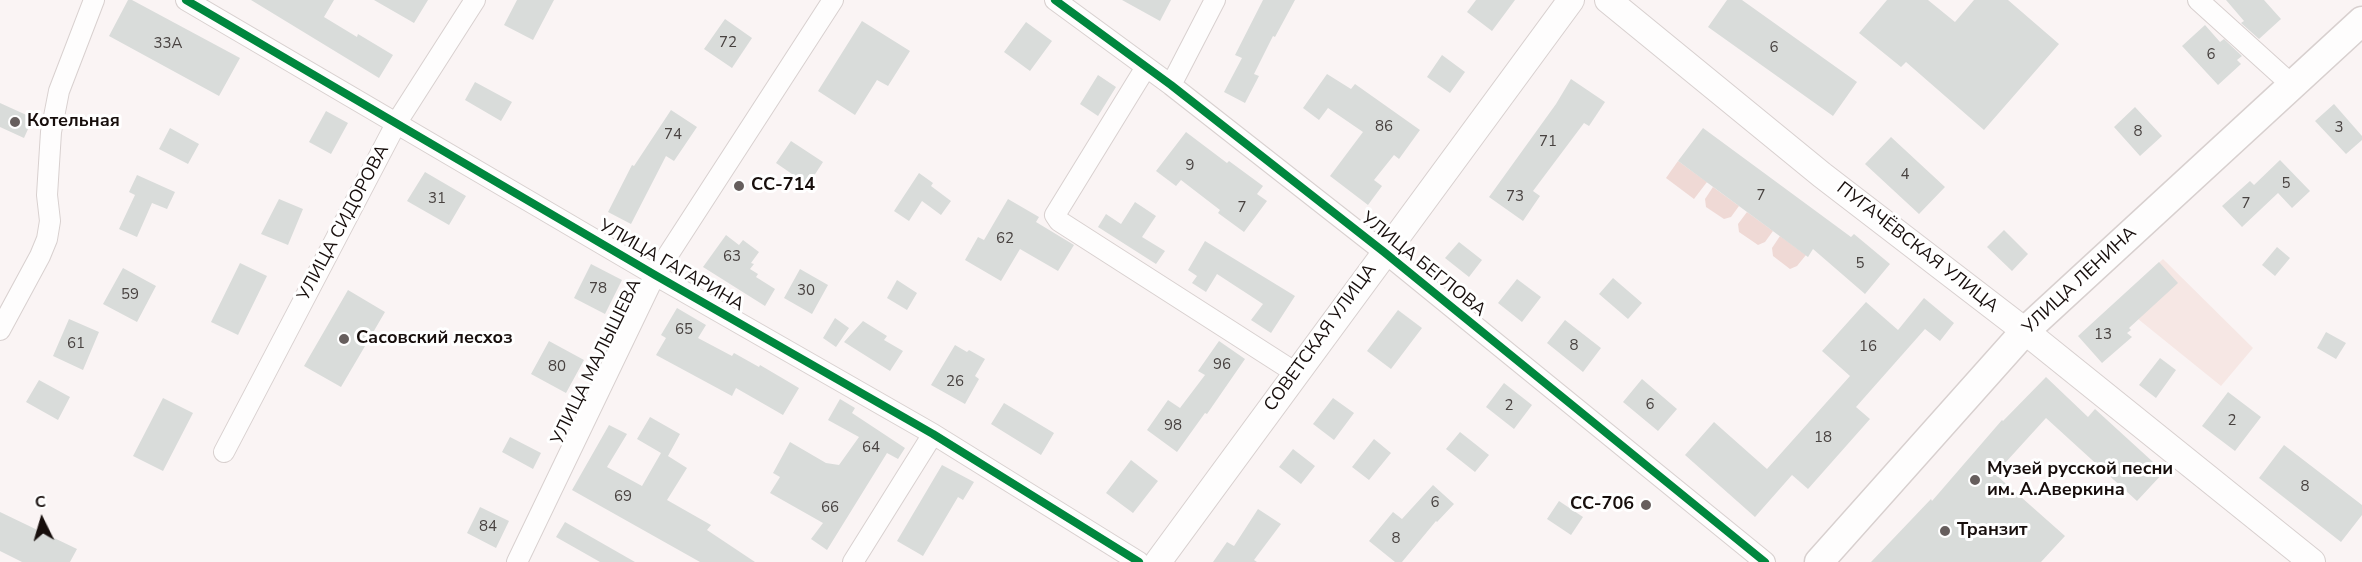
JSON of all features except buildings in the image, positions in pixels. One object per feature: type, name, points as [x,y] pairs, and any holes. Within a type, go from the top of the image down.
[{"type":"main road","name":"УЛИЦА ЛЕНИНА","points":[[1819,562],[2025,331],[2362,21]]},
{"type":"street","points":[[0,330],[47,239],[50,221],[47,195],[51,132],[55,111],[59,91],[94,0]]},
{"type":"street","name":"УЛИЦА ГАГАРИНА","points":[[186,0],[933,434],[1138,562]]},
{"type":"street","name":"УЛИЦА СИДОРОВА","points":[[224,452],[397,122],[475,0]]},
{"type":"street","name":"УЛИЦА МАЛЫШЕВА","points":[[517,562],[656,275],[833,0]]},
{"type":"street","name":"УЛИЦА БЕГЛОВА","points":[[1055,0],[1171,85],[1384,252],[1765,562]]},
{"type":"street","points":[[1171,85],[1215,0]]},
{"type":"street","name":"СОВЕТСКАЯ УЛИЦА","points":[[1158,562],[1570,0]]},
{"type":"street","name":"ПУГАЧЁВСКАЯ УЛИЦА","points":[[1608,0],[1822,174],[2025,331],[2312,562]]},
{"type":"street","points":[[2198,0],[2292,85]]},
{"type":"street","points":[[1146,66],[1055,215],[1059,220],[1296,373]]},
{"type":"street","points":[[853,562],[933,434]]},
{"type":"shaded area","points":[[1678,161],[1707,182],[1694,199],[1666,178]]},
{"type":"shaded area","points":[[1713,187],[1739,206],[1731,217],[1724,219],[1706,207],[1705,199]]},
{"type":"shaded area","points":[[1747,212],[1773,231],[1765,242],[1758,245],[1739,232],[1738,224]]},
{"type":"shaded area","points":[[1780,236],[1806,255],[1797,266],[1790,269],[1773,256],[1772,248]]},
{"type":"shaded area","points":[[2163,259],[2253,348],[2221,386],[2117,302]]},
{"type":"cycle path","points":[[186,0],[655,275],[933,434],[1139,562]]},
{"type":"cycle path","points":[[1055,0],[1171,85],[1384,252],[1765,562]]},
{"type":"place","name":"Котельная","points":[[15,122]]},
{"type":"place","name":"СС-714","points":[[739,186]]},
{"type":"place","name":"Сасовский лесхоз","points":[[344,339]]},
{"type":"place","name":"Музей русской песни им. А.Аверкина","points":[[1975,480]]},
{"type":"place","name":"СС-706","points":[[1646,505]]},
{"type":"place","name":"Транзит","points":[[1945,531]]}]
